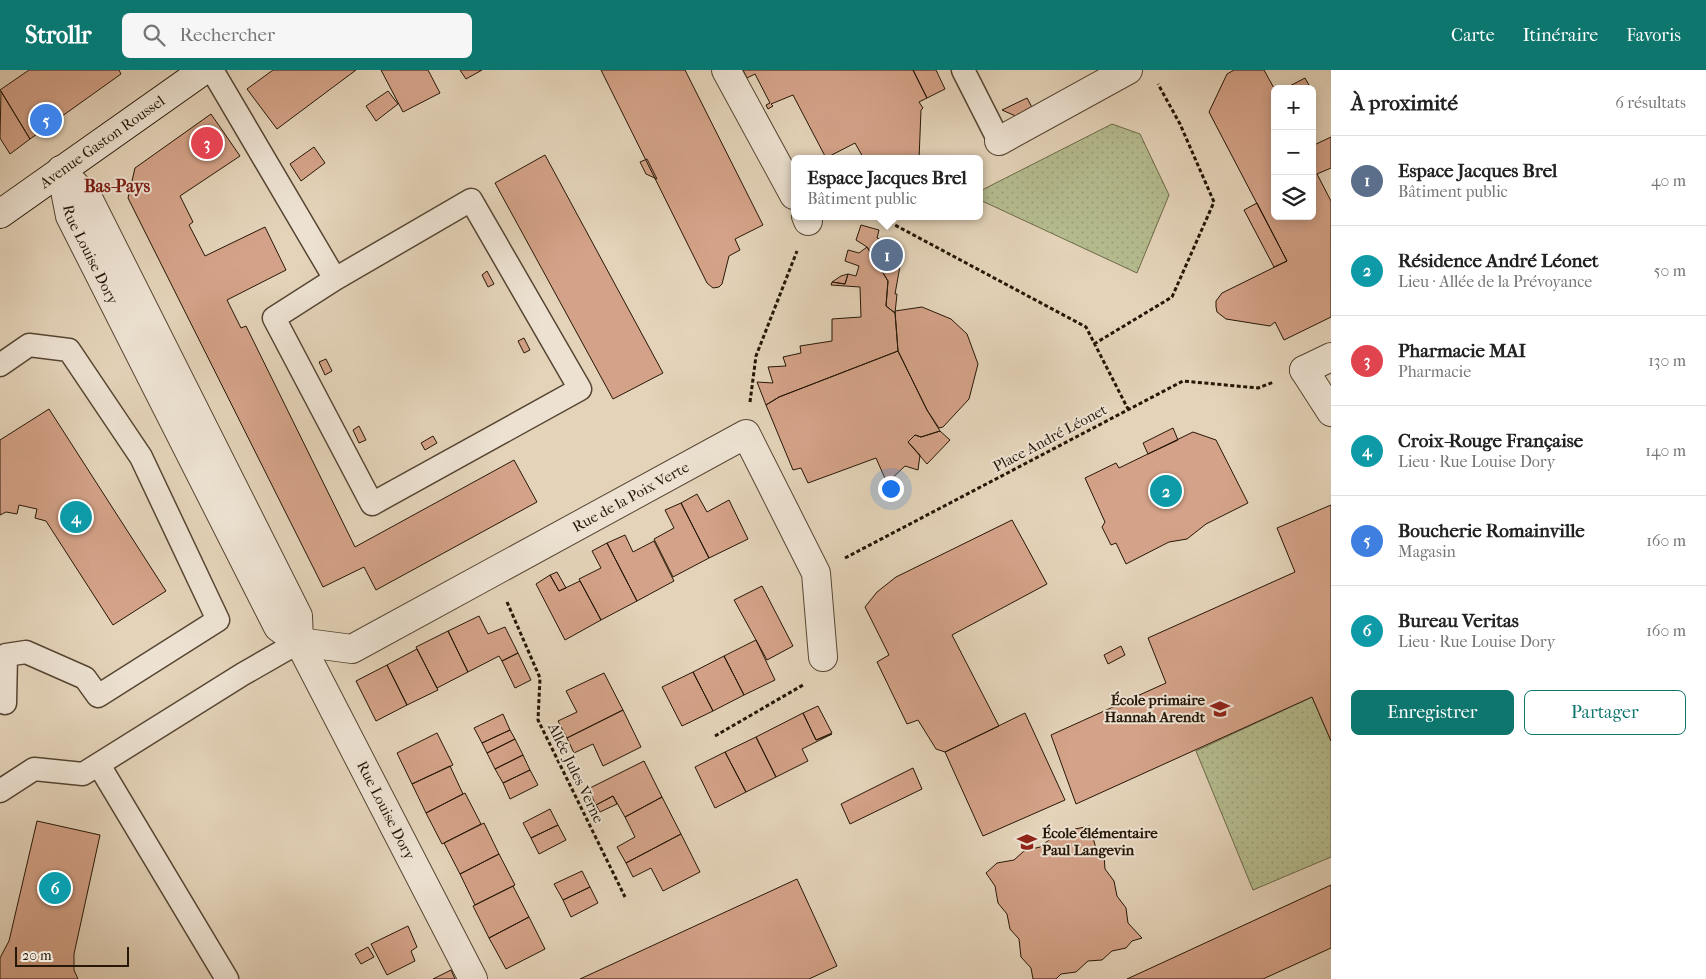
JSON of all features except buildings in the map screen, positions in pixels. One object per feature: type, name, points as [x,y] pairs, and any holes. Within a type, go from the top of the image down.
[{"type":"street","name":"Avenue Gaston Roussel","points":[[0,214],[204,70]]},
{"type":"street","points":[[726,70],[791,190]]},
{"type":"street","points":[[999,141],[1128,70]]},
{"type":"street","name":"Rue Louise Dory","points":[[61,170],[89,200],[298,616],[299,642],[473,979]]},
{"type":"street","points":[[1331,357],[1304,370],[1331,412]]},
{"type":"street","points":[[746,434],[816,573],[823,657]]},
{"type":"street","name":"Rue de la Poix Verte","points":[[299,642],[352,649],[746,434]]},
{"type":"lane","points":[[212,70],[244,121],[335,279]]},
{"type":"lane","points":[[963,70],[999,141]]},
{"type":"lane","points":[[471,200],[580,389],[372,504],[274,318],[335,279],[471,200]]},
{"type":"lane","points":[[0,365],[29,346],[69,350],[141,457],[218,620],[98,696],[86,678],[26,652],[6,655],[5,703]]},
{"type":"lane","points":[[0,791],[34,770],[83,774],[243,674],[299,642]]},
{"type":"lane","points":[[99,765],[227,979]]},
{"type":"path","points":[[1094,344],[1172,297],[1214,202],[1180,124],[1155,78]]},
{"type":"path","points":[[746,434],[756,356],[807,220]]},
{"type":"path","points":[[885,220],[1086,327],[1128,410]]},
{"type":"path","name":"Place André Léonet","points":[[816,573],[1183,381],[1258,388],[1304,370]]},
{"type":"path","name":"Allée Jules Verne","points":[[494,571],[540,678],[538,720],[625,897]]},
{"type":"path","points":[[715,736],[811,680],[823,657]]},
{"type":"green space","points":[[1112,124],[1140,134],[1169,195],[1137,273],[983,201],[983,189]]},
{"type":"green space","points":[[1312,697],[1331,741],[1331,857],[1253,890],[1196,751]]},
{"type":"place","name":"Boucherie Romainville","points":[[46,120]]},
{"type":"place","name":"Pharmacie MAI","points":[[207,143]]},
{"type":"place","name":"Espace Jacques Brel","points":[[887,255]]},
{"type":"place","name":"Résidence André Léonet","points":[[1166,491]]},
{"type":"place","name":"Croix-Rouge Française","points":[[76,517]]},
{"type":"place","name":"École primaire Hannah Arendt","points":[[1220,709]]},
{"type":"place","name":"École élémentaire Paul Langevin","points":[[1027,842]]},
{"type":"place","name":"Bureau Veritas","points":[[55,888]]},
{"type":"district","name":"Bas-Pays","points":[[117,186]]}]
